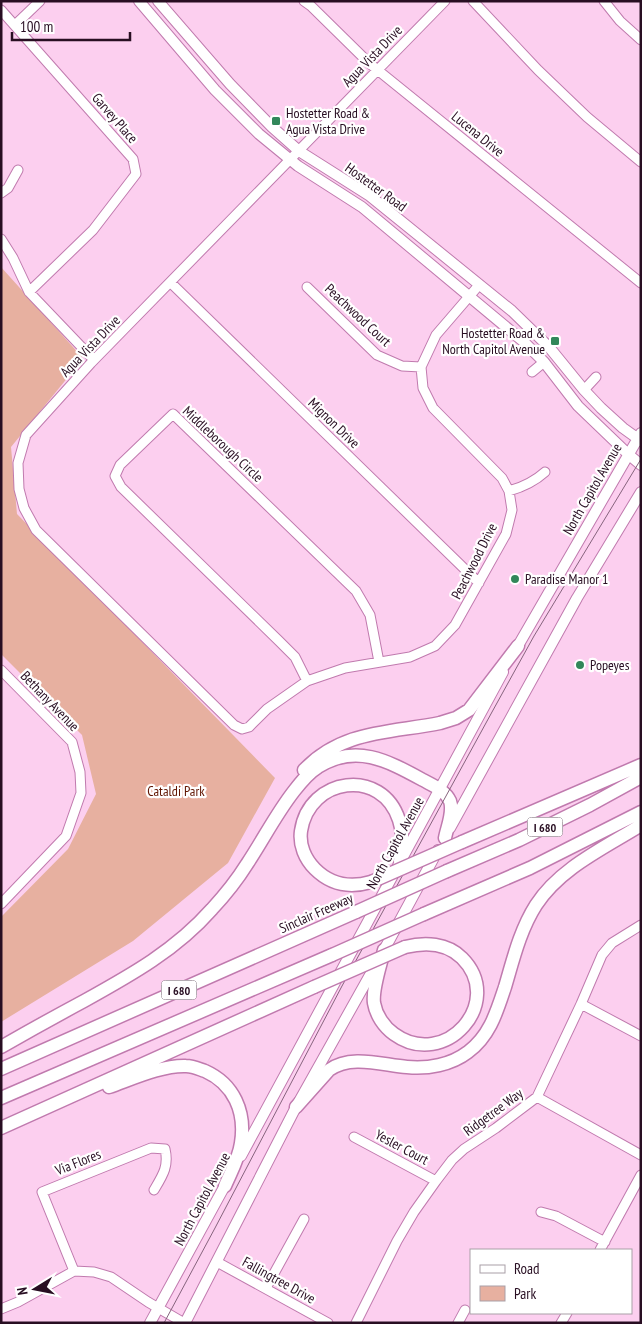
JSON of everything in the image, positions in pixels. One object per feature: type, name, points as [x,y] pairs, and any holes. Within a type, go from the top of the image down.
[{"type":"highway","points":[[1,1046],[137,971],[186,935],[212,909],[234,882],[281,808],[297,777],[313,761],[329,749],[360,737],[448,721],[470,710],[518,646]]},
{"type":"highway","points":[[281,808],[310,773],[326,763],[344,757],[364,755],[395,765],[440,789],[448,797],[451,812],[445,838]]},
{"type":"highway","points":[[400,861],[402,840],[399,818],[395,809],[388,801],[372,789],[354,785],[335,788],[320,796],[312,803],[306,813],[302,828],[302,844],[309,862],[320,874],[333,882],[352,886],[371,882],[641,765]]},
{"type":"highway","name":"Sinclair Freeway","points":[[1,1069],[519,840],[641,778]]},
{"type":"highway","name":"I 680","points":[[1,1098],[530,868],[641,812]]},
{"type":"highway","points":[[296,1107],[329,1070],[336,1065],[354,1062],[409,1068],[436,1066],[460,1057],[472,1049],[482,1039],[493,1020],[524,929],[538,902],[554,884],[577,864],[641,825]]},
{"type":"highway","points":[[1,1128],[314,987],[405,947],[415,944],[431,944],[450,949],[458,954],[470,968],[474,977],[477,997],[472,1015],[461,1031],[445,1041],[425,1045],[407,1042],[392,1032],[380,1018],[374,1001],[374,991],[384,950]]},
{"type":"highway","points":[[52,1106],[165,1069],[188,1066],[199,1068],[226,1085],[238,1102],[242,1132],[240,1150],[225,1186]]},
{"type":"main road","name":"Hostetter Road","points":[[139,1],[215,90],[259,134],[290,160],[362,207],[524,342],[544,362],[578,406],[641,465]]},
{"type":"main road","name":"Hostetter Road","points":[[158,1],[230,84],[272,127],[299,151],[370,196],[512,311],[553,351],[584,390],[623,428],[640,438]]},
{"type":"main road","name":"North Capitol Avenue","points":[[150,1323],[518,646],[628,454],[640,438]]},
{"type":"main road","points":[[185,1323],[296,1107],[577,598],[641,492]]},
{"type":"street","points":[[15,25],[40,1]]},
{"type":"street","name":"Agua Vista Drive","points":[[242,729],[234,725],[36,530],[24,508],[19,488],[18,463],[26,435],[94,360],[445,1]]},
{"type":"street","points":[[473,1],[586,118],[641,162]]},
{"type":"street","points":[[604,1],[620,21],[641,40]]},
{"type":"street","name":"Lucena Drive","points":[[310,3],[377,70],[641,284]]},
{"type":"street","name":"Garvey Place","points":[[1,10],[133,159],[136,174],[93,230],[29,292]]},
{"type":"street","points":[[1,194],[8,188],[18,170]]},
{"type":"street","points":[[1,239],[13,258],[29,292],[94,360]]},
{"type":"street","name":"Mignon Drive","points":[[171,283],[479,583]]},
{"type":"street","points":[[479,285],[436,335],[420,367],[422,388],[433,408],[502,478],[509,491],[528,485],[545,472]]},
{"type":"street","name":"Peachwood Court","points":[[307,287],[377,355],[402,366],[420,367]]},
{"type":"street","points":[[532,372],[544,362]]},
{"type":"street","points":[[584,390],[596,377]]},
{"type":"street","name":"Middleborough Circle","points":[[307,681],[295,658],[279,641],[120,487],[115,476],[120,465],[173,414],[356,591],[370,615],[379,662]]},
{"type":"street","name":"Peachwood Drive","points":[[242,729],[249,727],[267,709],[307,681],[345,668],[410,658],[435,646],[455,625],[506,534],[512,510],[509,491]]},
{"type":"street","name":"Bethany Avenue","points":[[1,670],[72,742],[80,772],[82,793],[66,836],[1,904]]},
{"type":"street","name":"Ridgetree Way","points":[[356,1323],[397,1241],[414,1212],[436,1181],[452,1160],[464,1149],[496,1128],[536,1097],[581,1004],[602,955],[612,943],[641,925]]},
{"type":"street","points":[[581,1004],[641,1036]]},
{"type":"street","points":[[536,1097],[641,1155]]},
{"type":"street","name":"Yesler Court","points":[[354,1137],[436,1181]]},
{"type":"street","name":"Via Flores","points":[[74,1271],[42,1192],[151,1148],[164,1149],[167,1160],[163,1176],[154,1190]]},
{"type":"street","points":[[541,1212],[556,1216],[602,1246],[641,1175]]},
{"type":"street","points":[[266,1288],[304,1219]]},
{"type":"street","name":"Fallingtree Drive","points":[[216,1262],[328,1323]]},
{"type":"street","points":[[1,1309],[18,1302],[74,1271],[94,1272],[111,1277],[158,1308],[185,1323]]},
{"type":"street","points":[[458,1323],[465,1310]]},
{"type":"green space","name":"Cataldi Park","points":[[1,267],[82,357],[82,360],[11,447],[17,514],[275,778],[228,863],[133,941],[1,1022],[1,917],[68,849],[96,794],[82,735],[1,654]]},
{"type":"tram line","points":[[164,1323],[342,986],[492,712],[534,636],[641,459]]},
{"type":"place","name":"Hostetter Road & Agua Vista Drive","points":[[276,121]]},
{"type":"place","name":"Hostetter Road & North Capitol Avenue","points":[[555,341]]},
{"type":"place","name":"Paradise Manor 1","points":[[515,579]]},
{"type":"place","name":"Popeyes","points":[[580,665]]}]
